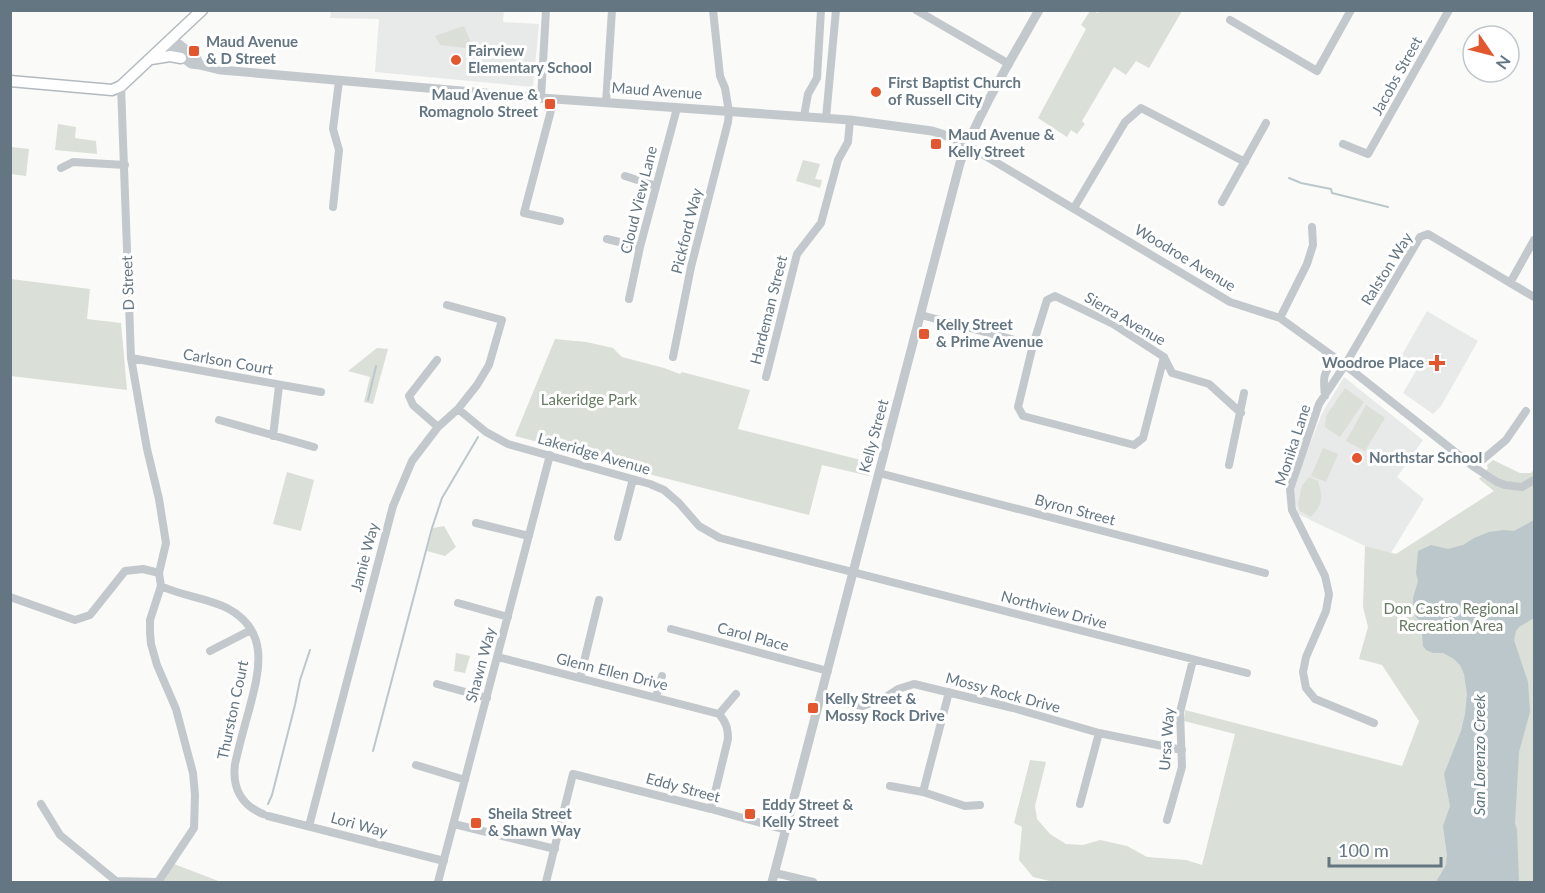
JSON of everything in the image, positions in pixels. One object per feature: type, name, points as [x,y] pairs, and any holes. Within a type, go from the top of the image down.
[{"type":"main road","points":[[10,81],[112,90],[121,86],[202,10]]},
{"type":"main road","points":[[151,59],[181,58]]},
{"type":"street","points":[[541,98],[546,10]]},
{"type":"street","points":[[606,103],[612,10]]},
{"type":"street","points":[[713,10],[720,76],[725,88],[729,111]]},
{"type":"street","points":[[804,116],[808,94],[817,78],[821,10]]},
{"type":"street","points":[[826,118],[836,10]]},
{"type":"street","points":[[916,10],[1009,64]]},
{"type":"street","name":"Kelly Street","points":[[774,878],[960,163],[982,112],[1039,10]]},
{"type":"street","points":[[1230,20],[1317,71],[1351,10]]},
{"type":"street","name":"Jacobs Street","points":[[1343,144],[1368,154],[1449,10]]},
{"type":"street","name":"Maud Avenue","points":[[167,43],[181,58],[191,64],[221,70],[541,98],[850,120],[932,131],[966,145]]},
{"type":"street","points":[[167,43],[179,44],[196,57],[200,65]]},
{"type":"street","points":[[333,207],[339,150],[333,129],[339,81]]},
{"type":"street","name":"D Street","points":[[121,86],[131,358],[166,543],[159,573],[161,586]]},
{"type":"street","points":[[554,99],[524,213],[560,221]]},
{"type":"street","name":"Cloud View Lane","points":[[629,299],[640,247],[677,108]]},
{"type":"street","points":[[1074,208],[1125,122],[1141,108],[1245,162]]},
{"type":"street","name":"Pickford Way","points":[[673,357],[691,267],[728,124],[729,111]]},
{"type":"street","name":"Hardeman Street","points":[[766,377],[797,254],[821,223],[838,160],[848,142],[850,120]]},
{"type":"street","points":[[1222,202],[1266,123]]},
{"type":"street","name":"Woodroe Avenue","points":[[966,145],[1230,302],[1280,318],[1345,365],[1474,467],[1497,482],[1522,487],[1534,480]]},
{"type":"street","points":[[61,168],[73,162],[124,165]]},
{"type":"street","points":[[625,176],[656,186]]},
{"type":"street","points":[[1280,318],[1307,264],[1313,245],[1312,227]]},
{"type":"street","name":"Ralston Way","points":[[1345,365],[1420,237],[1428,234],[1534,297]]},
{"type":"street","points":[[607,239],[640,247]]},
{"type":"street","points":[[1510,283],[1534,240]]},
{"type":"street","name":"Sierra Avenue","points":[[1033,345],[1047,300],[1055,296],[1113,324],[1164,357],[1172,373],[1209,384],[1240,413]]},
{"type":"street","name":"Jamie Way","points":[[309,826],[393,506],[412,461],[438,427],[458,409],[477,386],[489,364],[502,320],[447,305]]},
{"type":"street","points":[[921,315],[1033,345],[1018,407],[1023,416],[1134,445],[1143,438],[1164,357]]},
{"type":"street","name":"Carlson Court","points":[[131,358],[321,392]]},
{"type":"street","name":"Monika Lane","points":[[1325,396],[1324,374],[1334,358]]},
{"type":"street","points":[[437,360],[409,396],[413,405],[438,427]]},
{"type":"street","name":"Monika Lane","points":[[1345,365],[1319,404],[1290,489],[1292,510],[1325,576],[1329,594],[1326,611],[1306,657],[1303,672],[1306,688],[1315,699],[1374,723]]},
{"type":"street","points":[[273,436],[279,386]]},
{"type":"street","points":[[1229,465],[1244,393]]},
{"type":"street","name":"Lakeridge Avenue","points":[[458,409],[486,432],[508,444],[664,490],[679,502],[699,526],[720,538],[854,572]]},
{"type":"street","points":[[1474,467],[1506,440],[1526,411]]},
{"type":"street","points":[[219,420],[314,447]]},
{"type":"street","name":"Shawn Way","points":[[438,882],[550,455]]},
{"type":"street","name":"Byron Street","points":[[879,473],[1265,573]]},
{"type":"street","points":[[618,537],[633,479]]},
{"type":"street","points":[[476,523],[529,536]]},
{"type":"street","points":[[10,597],[75,620],[90,615],[125,572],[143,569],[159,573]]},
{"type":"street","name":"Northview Drive","points":[[854,572],[1247,674]]},
{"type":"street","points":[[41,804],[60,835],[116,881],[158,882],[194,828],[195,795],[193,773],[176,709],[151,644],[150,620],[161,586],[226,608],[236,614],[251,630],[210,651]]},
{"type":"street","points":[[580,678],[599,600]]},
{"type":"street","points":[[458,603],[508,617]]},
{"type":"street","name":"Carol Place","points":[[671,629],[828,671]]},
{"type":"street","name":"Thurston Court","points":[[251,630],[258,646],[259,663],[234,774],[238,794],[244,802],[265,815]]},
{"type":"street","name":"Glenn Ellen Drive","points":[[498,657],[719,714]]},
{"type":"street","name":"Ursa Way","points":[[1167,820],[1182,767],[1180,712],[1193,660]]},
{"type":"street","points":[[656,697],[662,676]]},
{"type":"street","points":[[437,684],[487,698]]},
{"type":"street","name":"Mossy Rock Drive","points":[[820,698],[863,706],[881,700],[898,688],[914,684],[1013,708],[1099,733],[1182,750]]},
{"type":"street","points":[[923,792],[949,692]]},
{"type":"street","points":[[711,809],[728,739],[728,729],[719,714],[736,694]]},
{"type":"street","points":[[1080,804],[1099,733]]},
{"type":"street","points":[[416,765],[465,780]]},
{"type":"street","name":"Eddy Street","points":[[555,849],[573,774],[786,830]]},
{"type":"street","points":[[890,786],[923,792],[965,806],[980,805]]},
{"type":"street","name":"Lori Way","points":[[265,815],[444,861]]},
{"type":"street","points":[[454,824],[555,849],[546,882]]},
{"type":"street","points":[[774,878],[813,882]]},
{"type":"shaded area","name":"Fairview Elementary School","points":[[331,10],[504,11],[503,22],[539,24],[533,87],[375,72],[379,19],[330,18]]},
{"type":"shaded area","name":"Woodroe Place","points":[[1427,311],[1478,341],[1441,406],[1433,414],[1403,393],[1417,369],[1400,358]]},
{"type":"shaded area","name":"Northstar School","points":[[1344,377],[1423,440],[1397,477],[1424,499],[1391,553],[1365,546],[1298,514],[1292,490],[1322,413]]},
{"type":"green space","points":[[1100,10],[1182,11],[1149,68],[1136,61],[1126,75],[1114,67],[1082,121],[1085,124],[1077,134],[1071,130],[1067,137],[1038,118],[1086,29],[1081,25],[1090,11],[1098,13]]},
{"type":"green space","points":[[464,26],[472,45],[466,48],[440,45],[435,36]]},
{"type":"green space","points":[[58,124],[76,127],[75,138],[96,141],[97,154],[55,150]]},
{"type":"green space","points":[[11,147],[29,149],[26,176],[11,174]]},
{"type":"green space","points":[[803,160],[820,164],[815,179],[822,180],[820,188],[796,181]]},
{"type":"green space","points":[[11,279],[90,289],[87,319],[121,323],[127,390],[11,376]]},
{"type":"green space","name":"Lakeridge Park","points":[[555,339],[613,348],[622,357],[680,374],[682,372],[750,390],[738,429],[873,463],[869,476],[822,465],[809,515],[590,459],[568,450],[515,436]]},
{"type":"green space","points":[[377,348],[388,349],[373,404],[364,402],[370,377],[348,371]]},
{"type":"green space","points":[[1345,388],[1364,402],[1340,437],[1325,427],[1326,416]]},
{"type":"green space","points":[[1366,405],[1385,418],[1365,451],[1346,441]]},
{"type":"green space","points":[[1323,448],[1338,454],[1326,482],[1311,476]]},
{"type":"green space","name":"Don Castro Regional Recreation Area","points":[[1493,460],[1520,473],[1531,473],[1534,469],[1534,882],[1054,882],[1033,877],[1019,860],[1022,827],[1014,823],[1030,760],[1046,762],[1035,806],[1037,819],[1050,834],[1066,844],[1083,845],[1100,840],[1127,846],[1147,857],[1186,860],[1202,865],[1235,734],[1184,721],[1185,710],[1402,766],[1419,721],[1382,665],[1359,659],[1368,627],[1363,607],[1365,546],[1396,554],[1494,491],[1479,479],[1488,468],[1487,465]]},
{"type":"green space","points":[[287,472],[314,480],[301,531],[273,524]]},
{"type":"green space","points":[[1309,477],[1318,481],[1321,492],[1320,504],[1311,517],[1300,511],[1298,504],[1302,486]]},
{"type":"green space","points":[[444,526],[456,547],[445,556],[427,551],[433,528]]},
{"type":"green space","points":[[456,653],[470,656],[465,673],[454,671]]},
{"type":"green space","points":[[174,864],[221,882],[161,882]]},
{"type":"water","name":"San Lorenzo Creek","points":[[1534,520],[1534,618],[1519,627],[1514,640],[1528,682],[1530,712],[1519,752],[1515,823],[1519,882],[1436,882],[1446,865],[1447,855],[1443,826],[1450,806],[1444,774],[1461,731],[1467,694],[1460,665],[1443,653],[1433,653],[1423,646],[1421,622],[1413,609],[1413,598],[1418,581],[1416,573],[1418,551],[1431,545],[1448,549],[1463,545],[1489,532],[1514,531]]},
{"type":"waterway","points":[[1289,178],[1331,189],[1332,193],[1388,207]]},
{"type":"waterway","points":[[368,400],[376,366]]},
{"type":"waterway","points":[[373,751],[442,498],[478,437]]},
{"type":"waterway","points":[[268,804],[310,650]]},
{"type":"place","name":"Maud Avenue & D Street","points":[[194,51]]},
{"type":"place","name":"Fairview Elementary School","points":[[456,60]]},
{"type":"place","name":"First Baptist Church of Russell City","points":[[876,92]]},
{"type":"place","name":"Maud Avenue & Romagnolo Street","points":[[550,104]]},
{"type":"place","name":"Maud Avenue & Kelly Street","points":[[936,144]]},
{"type":"place","name":"Kelly Street & Prime Avenue","points":[[924,334]]},
{"type":"place","name":"Woodroe Place","points":[[1437,363]]},
{"type":"place","name":"Northstar School","points":[[1357,458]]},
{"type":"place","name":"Kelly Street & Mossy Rock Drive","points":[[813,708]]},
{"type":"place","name":"Eddy Street & Kelly Street","points":[[750,814]]},
{"type":"place","name":"Sheila Street & Shawn Way","points":[[476,823]]}]
